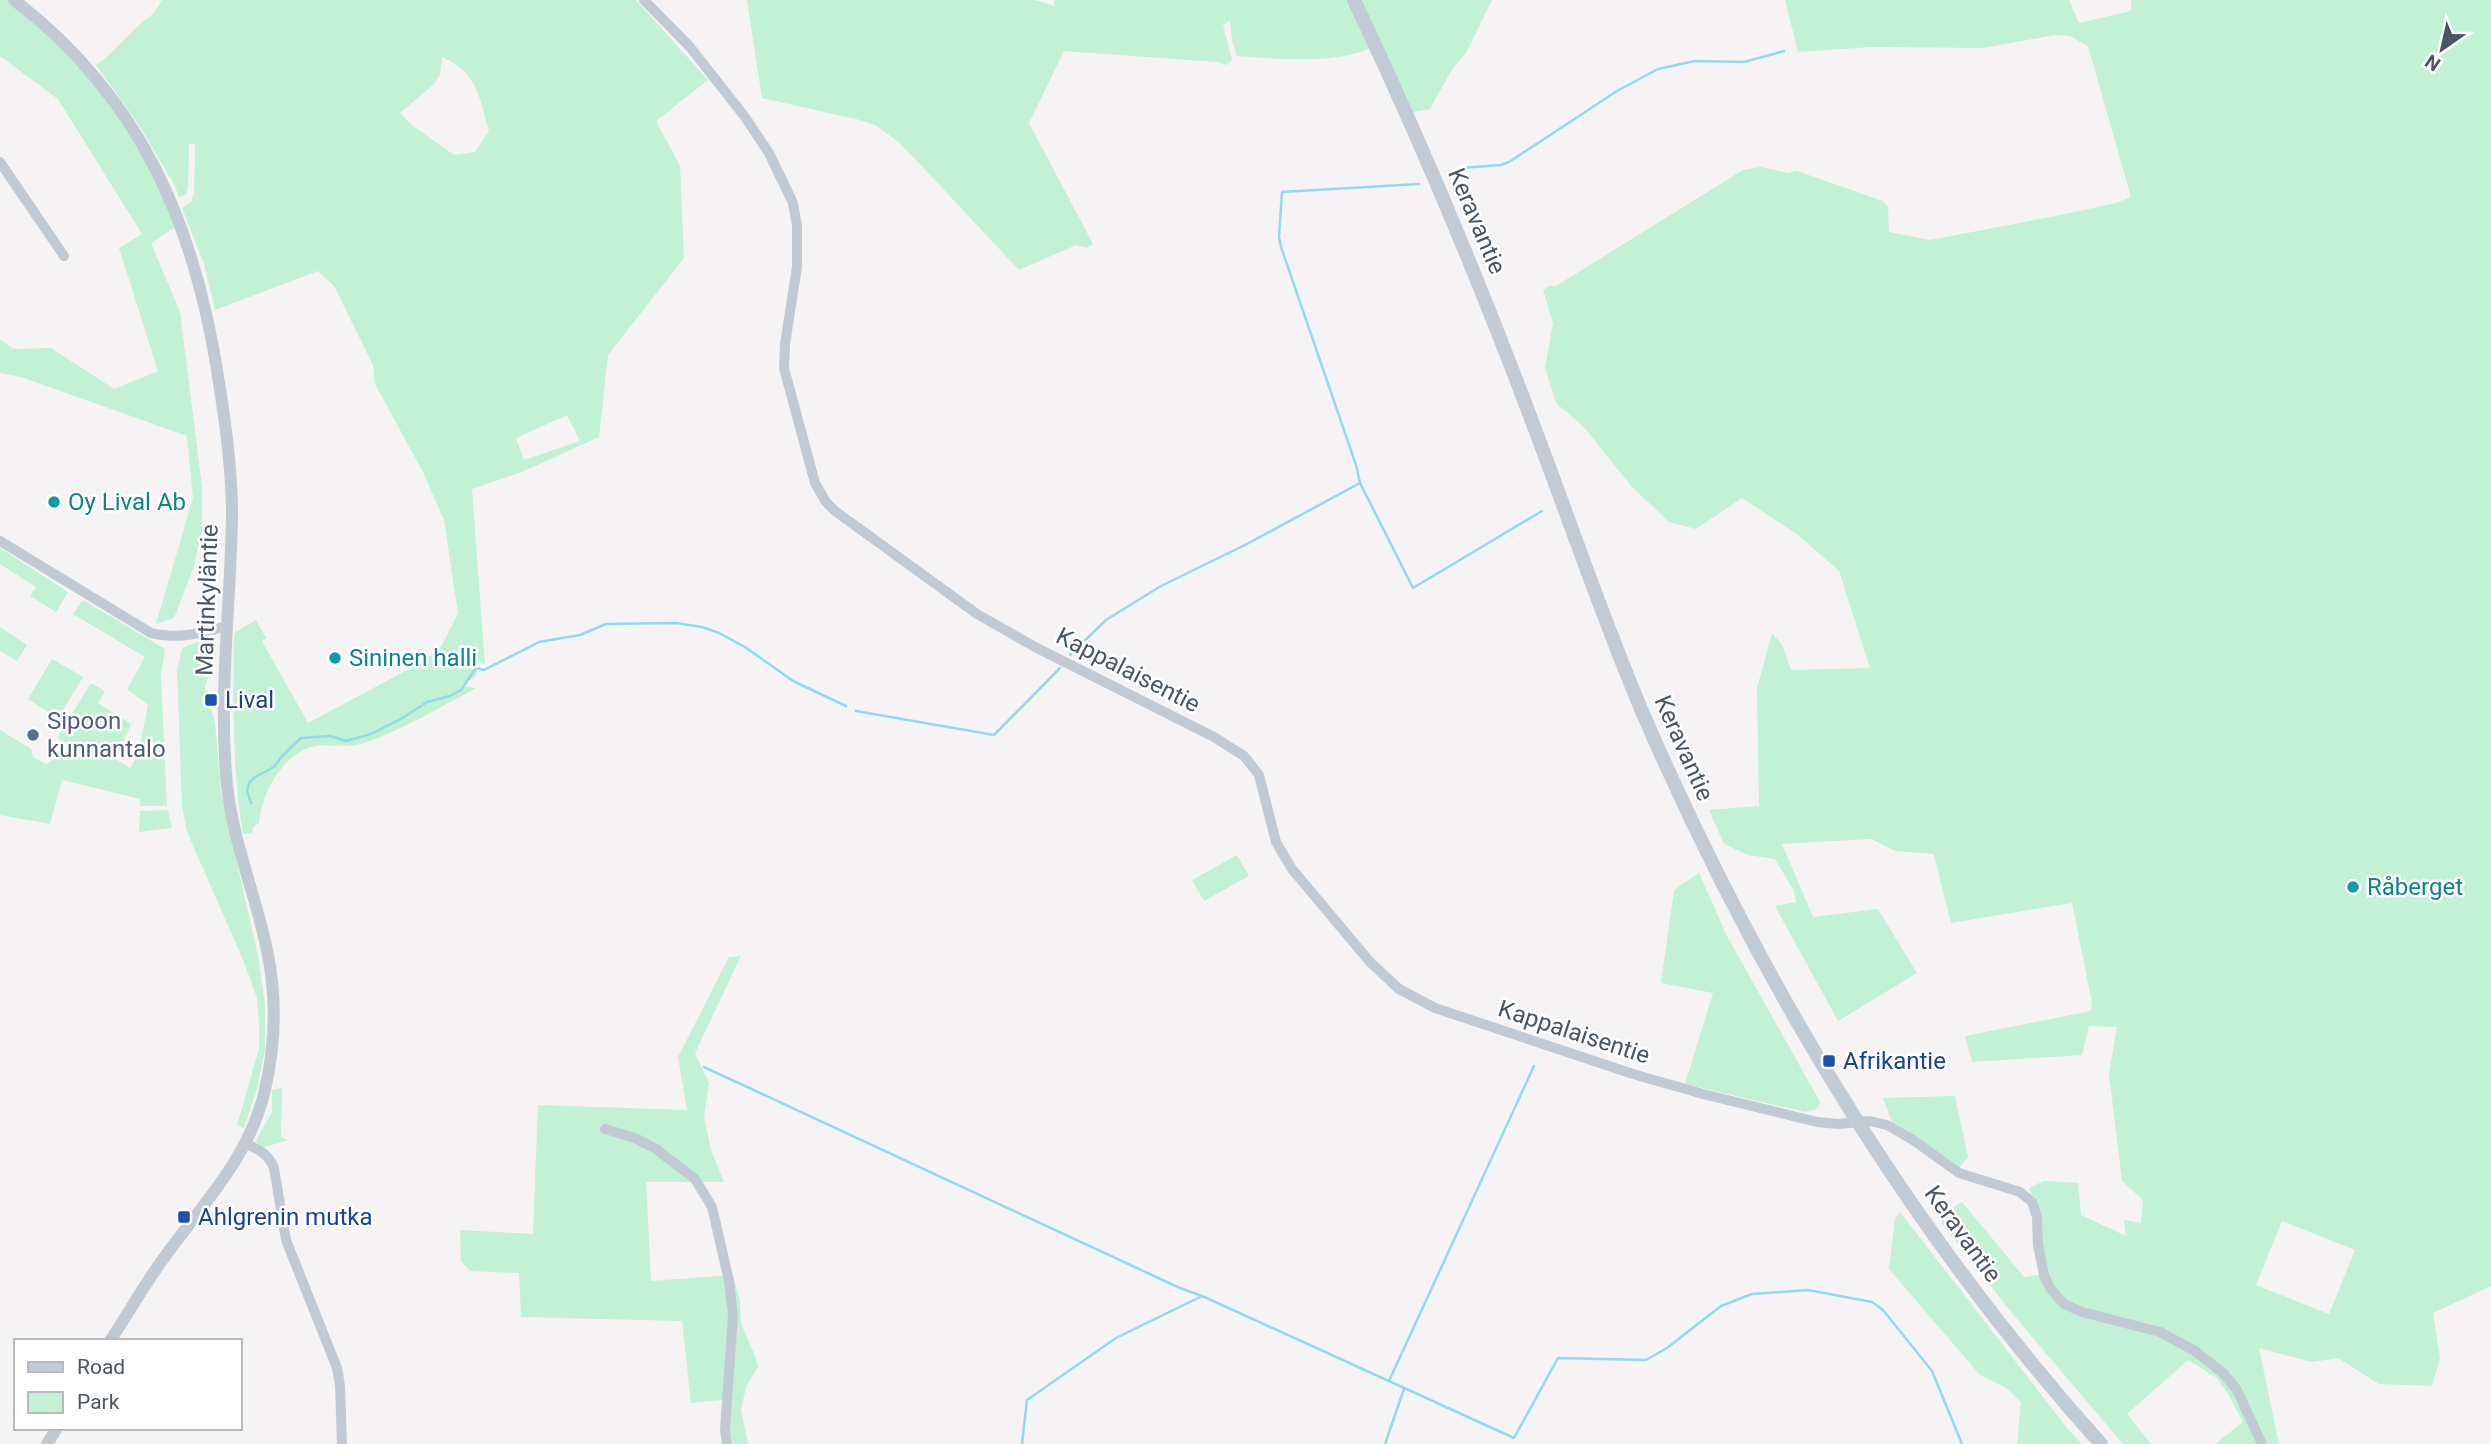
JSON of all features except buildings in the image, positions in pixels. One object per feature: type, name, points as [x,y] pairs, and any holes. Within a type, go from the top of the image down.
[{"type":"main road","name":"Keravantie","points":[[1354,0],[1426,156],[1477,278],[1597,600],[1654,738],[1722,886],[1809,1043],[1857,1122],[1923,1220],[1988,1307],[2101,1444]]},
{"type":"street","name":"Martinkyläntie","points":[[14,0],[80,59],[130,123],[169,191],[195,265],[216,364],[229,447],[232,513],[224,718],[228,791],[238,845],[268,955],[274,1005],[269,1071],[261,1106],[246,1144],[221,1184],[164,1258],[111,1339]]},
{"type":"street","name":"Kappalaisentie","points":[[644,0],[703,62],[745,117],[769,153],[793,202],[797,226],[797,267],[784,368],[815,483],[835,511],[986,619],[1236,750],[1252,764],[1259,775],[1276,842],[1292,869],[1370,962],[1399,989],[1435,1008],[1633,1074],[1817,1122],[1857,1122]]},
{"type":"street","points":[[0,162],[64,256]]},
{"type":"street","points":[[0,541],[151,633],[165,637],[179,636],[227,626]]},
{"type":"street","points":[[1857,1122],[1870,1121],[1887,1125],[1959,1173],[2026,1196],[2032,1202],[2038,1217],[2038,1244],[2044,1275],[2050,1289],[2064,1304],[2082,1312],[2160,1332],[2195,1351],[2224,1374],[2237,1390],[2262,1444]]},
{"type":"street","points":[[605,1129],[635,1138],[656,1149],[695,1179],[712,1207],[729,1281],[733,1315],[724,1430],[727,1444]]},
{"type":"street","points":[[246,1144],[263,1152],[274,1168],[286,1240],[337,1368],[342,1444]]},
{"type":"green space","points":[[0,0],[14,0],[104,87],[180,224],[151,243],[180,312],[202,487],[202,531],[193,569],[174,618],[156,624],[193,498],[187,436],[21,377],[0,373],[0,339],[13,349],[51,348],[114,389],[158,371],[119,248],[142,234],[58,99],[0,56]]},
{"type":"green space","points":[[162,0],[636,0],[708,80],[656,121],[680,166],[684,258],[608,355],[599,437],[522,472],[472,489],[485,665],[479,660],[476,676],[462,686],[476,688],[411,723],[370,741],[349,746],[317,746],[305,749],[285,764],[276,775],[264,799],[259,823],[253,827],[252,833],[243,834],[235,759],[234,633],[256,620],[266,638],[262,641],[308,723],[424,661],[442,645],[458,613],[444,520],[423,472],[375,384],[373,365],[334,286],[318,271],[215,310],[204,264],[182,208],[191,202],[194,193],[195,144],[189,144],[188,186],[186,194],[179,198],[175,186],[139,125],[96,65],[159,6]],"holes":[[[442,57],[470,78],[479,96],[489,131],[475,152],[454,155],[413,126],[400,113],[433,85],[440,75]],[[567,415],[580,441],[524,460],[516,438]]]},
{"type":"green space","points":[[747,0],[1034,0],[1054,6],[1055,0],[1492,0],[1466,53],[1452,69],[1430,109],[1406,113],[1375,46],[1361,52],[1327,58],[1237,56],[1230,20],[1223,25],[1232,60],[1227,65],[1217,62],[1064,51],[1029,123],[1093,244],[1087,248],[1076,245],[1019,270],[901,144],[877,126],[762,98]]},
{"type":"green space","points":[[1785,0],[2069,0],[2079,23],[2131,11],[2131,0],[2491,0],[2491,1286],[2433,1313],[2440,1358],[2432,1386],[2379,1384],[2338,1358],[2312,1362],[2259,1348],[2279,1444],[2215,1444],[2243,1422],[2217,1378],[2188,1360],[2127,1414],[2151,1444],[2123,1444],[2011,1312],[1937,1217],[1962,1202],[2024,1277],[2047,1274],[2041,1254],[2039,1212],[2029,1188],[2044,1181],[2078,1183],[2081,1215],[2126,1236],[2124,1220],[2141,1223],[2143,1200],[2122,1181],[2109,1074],[2117,1027],[2089,1026],[2082,1055],[1972,1062],[1965,1036],[2091,1011],[2092,1003],[2072,903],[1951,923],[1934,854],[1895,851],[1871,839],[1782,844],[1813,917],[1878,909],[1917,973],[1838,1021],[1775,906],[1796,902],[1794,891],[1775,859],[1748,855],[1724,844],[1709,810],[1759,806],[1757,688],[1772,633],[1782,645],[1791,670],[1870,668],[1839,571],[1798,535],[1742,498],[1696,529],[1669,522],[1632,487],[1583,426],[1556,403],[1545,368],[1553,323],[1543,290],[1556,286],[1743,170],[1761,167],[1788,173],[1797,171],[1883,201],[1888,207],[1889,232],[1930,240],[2061,215],[2131,197],[2088,46],[2070,36],[2055,35],[1983,48],[1871,47],[1798,52]],"holes":[[[2282,1221],[2355,1250],[2329,1314],[2256,1285]]]},
{"type":"green space","points":[[0,548],[68,592],[56,612],[30,596],[36,587],[0,564]]},
{"type":"green space","points":[[83,600],[165,649],[161,676],[167,806],[140,806],[140,799],[62,780],[50,824],[0,815],[0,730],[31,749],[33,757],[46,764],[63,754],[69,746],[57,738],[91,683],[105,691],[98,703],[131,724],[117,755],[109,750],[106,756],[130,768],[138,755],[148,705],[127,689],[145,657],[73,614]]},
{"type":"green space","points":[[0,627],[27,645],[17,661],[0,651]]},
{"type":"green space","points":[[200,641],[216,641],[216,657],[205,686],[215,723],[221,792],[258,956],[265,1004],[265,1050],[257,1089],[244,1128],[237,1125],[259,1049],[257,998],[187,832],[182,806],[177,670],[182,648]]},
{"type":"green space","points":[[52,659],[83,677],[58,718],[28,699]]},
{"type":"green space","points":[[168,810],[172,828],[139,832],[140,811]]},
{"type":"green space","points":[[1237,855],[1249,876],[1204,901],[1192,880]]},
{"type":"green space","points":[[1699,873],[1727,936],[1820,1102],[1817,1109],[1805,1112],[1685,1084],[1713,993],[1661,983],[1674,890]]},
{"type":"green space","points":[[741,956],[695,1053],[709,1083],[704,1117],[711,1150],[724,1182],[646,1182],[651,1281],[733,1275],[740,1302],[741,1324],[758,1367],[746,1387],[741,1410],[748,1444],[733,1444],[729,1426],[731,1399],[691,1403],[682,1321],[521,1317],[519,1273],[470,1271],[461,1261],[460,1230],[533,1234],[538,1105],[687,1110],[678,1057],[729,957]]},
{"type":"green space","points":[[282,1088],[281,1137],[288,1140],[265,1147],[259,1146],[256,1140],[272,1112],[272,1090]]},
{"type":"green space","points":[[1955,1096],[1968,1157],[1959,1168],[1892,1122],[1883,1098]]},
{"type":"green space","points":[[1900,1212],[2082,1444],[2017,1444],[2021,1402],[2006,1388],[1980,1375],[1889,1269],[1895,1218]]},
{"type":"waterway","points":[[1461,168],[1509,162],[1617,91],[1658,69],[1695,61],[1744,62],[1784,51]]},
{"type":"waterway","points":[[1419,184],[1282,192],[1279,237],[1281,247],[1360,483],[1413,588],[1542,511]]},
{"type":"waterway","points":[[1070,655],[1106,620],[1161,586],[1247,544],[1360,483]]},
{"type":"waterway","points":[[251,803],[247,791],[249,783],[274,767],[301,738],[330,736],[346,741],[371,734],[427,702],[461,690],[476,668],[484,670],[539,642],[580,635],[606,624],[676,623],[702,627],[745,647],[793,681],[846,706]]},
{"type":"waterway","points":[[856,711],[994,735],[1060,668]]},
{"type":"waterway","points":[[1389,1381],[1534,1066]]},
{"type":"waterway","points":[[704,1067],[1180,1288],[1514,1438],[1558,1358],[1646,1360],[1667,1348],[1721,1306],[1752,1294],[1808,1290],[1872,1302],[1883,1310],[1932,1371],[1962,1444]]},
{"type":"waterway","points":[[1022,1444],[1027,1400],[1116,1338],[1202,1296]]},
{"type":"waterway","points":[[1385,1444],[1404,1389]]},
{"type":"place","name":"Oy Lival Ab","points":[[54,502]]},
{"type":"place","name":"Sininen halli","points":[[335,658]]},
{"type":"place","name":"Lival","points":[[211,700]]},
{"type":"place","name":"Sipoon kunnantalo","points":[[33,735]]},
{"type":"place","name":"Råberget","points":[[2353,887]]},
{"type":"place","name":"Afrikantie","points":[[1829,1061]]},
{"type":"place","name":"Ahlgrenin mutka","points":[[184,1217]]}]
